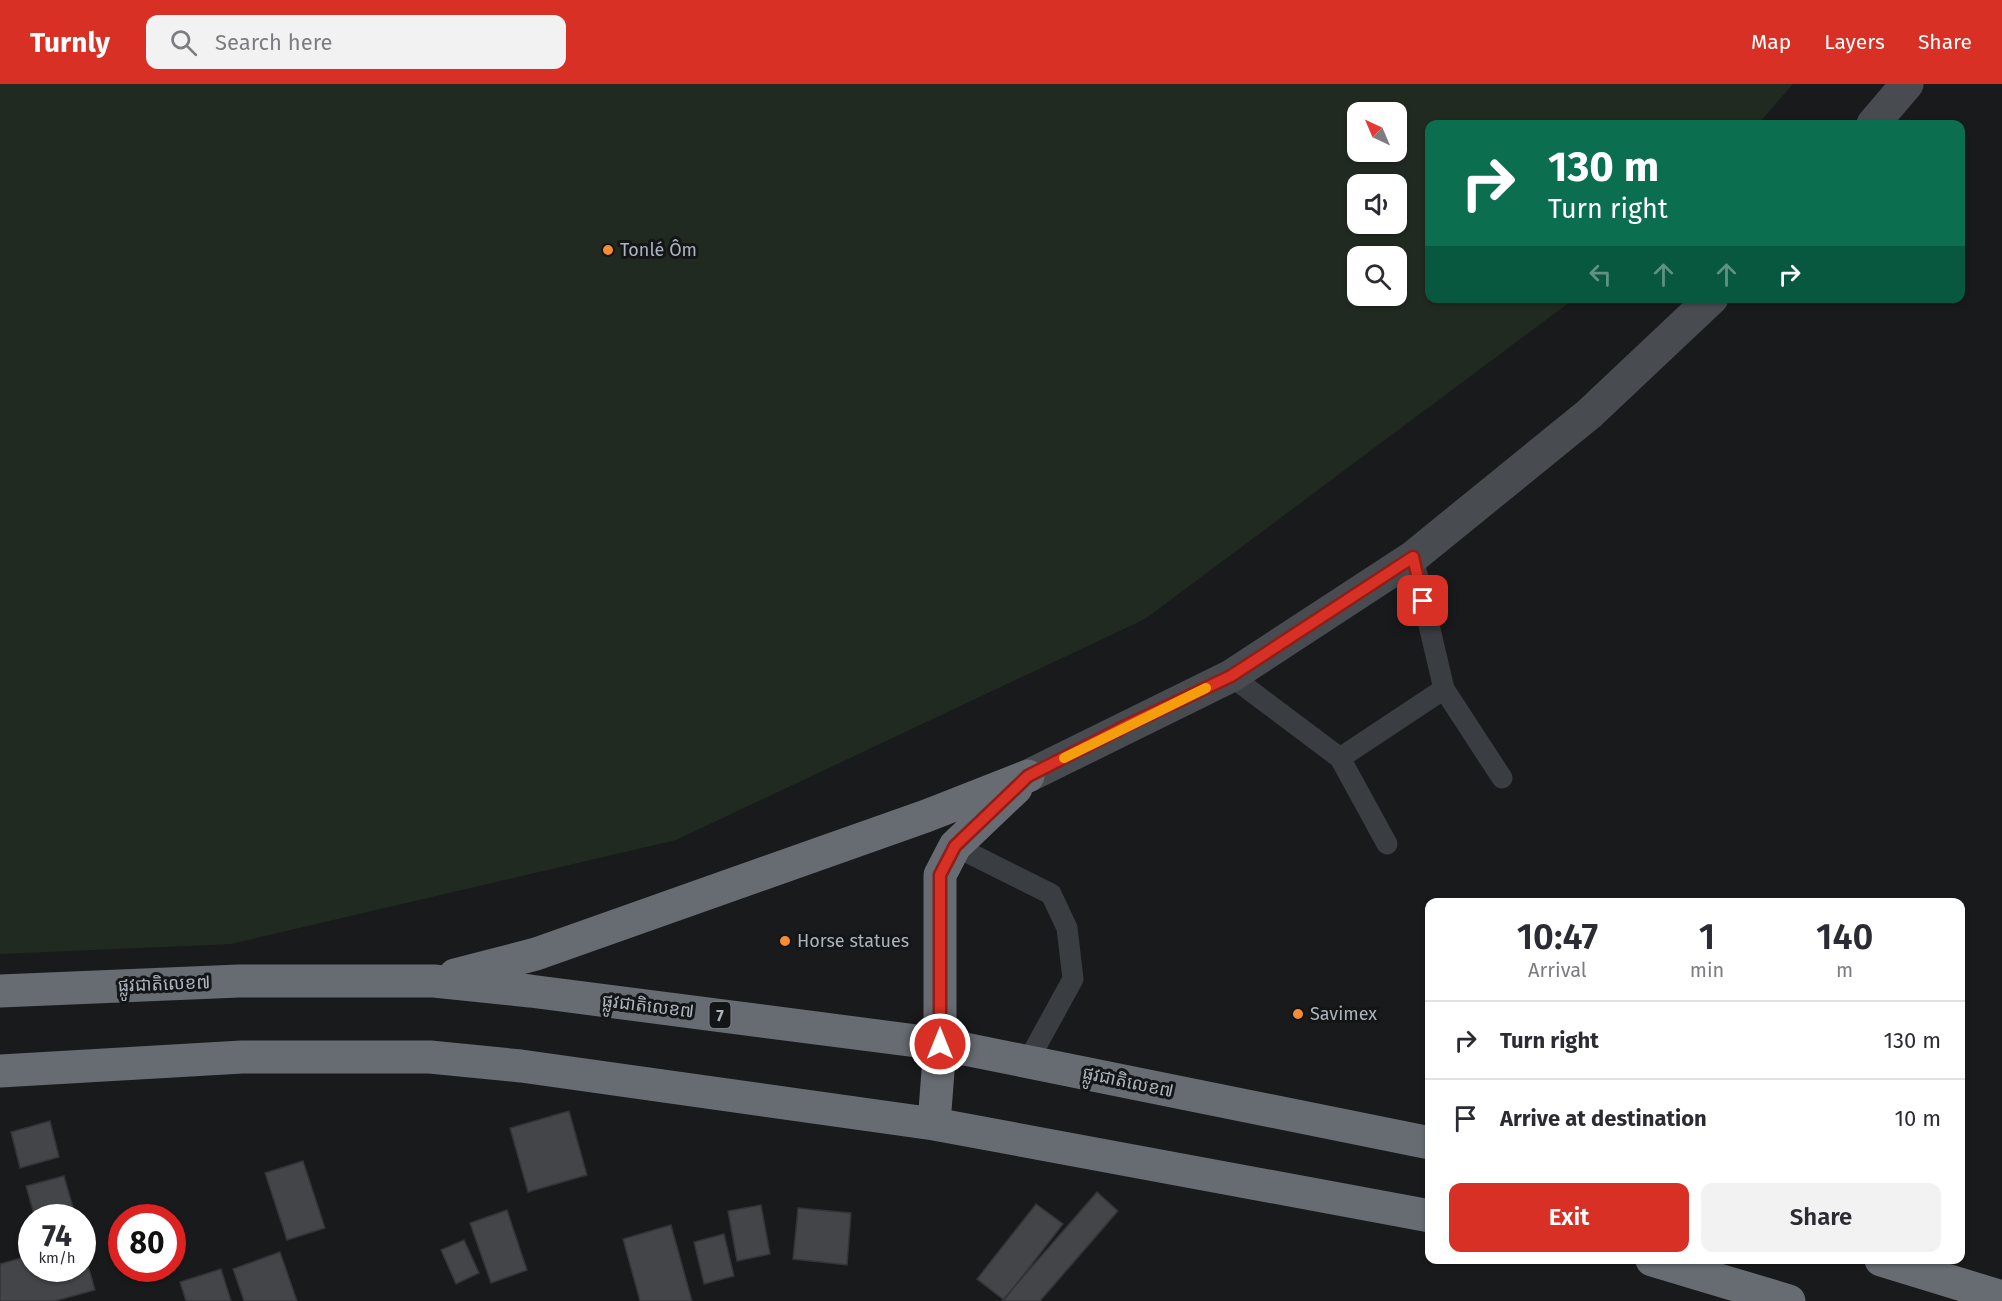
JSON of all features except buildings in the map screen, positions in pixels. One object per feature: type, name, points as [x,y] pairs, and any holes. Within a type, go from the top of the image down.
[{"type":"highway","points":[[934,1124],[940,1044],[940,875],[955,846],[1028,776]]},
{"type":"highway","points":[[434,981],[536,954],[926,816],[1028,776]]},
{"type":"highway","name":"ផ្លូវជាតិលេខ៧","points":[[0,991],[239,981],[434,981],[530,991],[940,1044],[1425,1142]]},
{"type":"highway","points":[[0,1071],[242,1057],[430,1057],[520,1066],[934,1124],[1425,1215]]},
{"type":"highway","points":[[1665,1264],[1788,1301]]},
{"type":"highway","points":[[1894,1264],[2002,1297]]},
{"type":"street","points":[[1876,120],[1907,84]]},
{"type":"street","points":[[1028,776],[1231,676],[1413,557],[1589,414],[1707,303]]},
{"type":"lane","points":[[1413,557],[1444,689],[1502,778]]},
{"type":"lane","points":[[1231,676],[1340,758],[1387,844]]},
{"type":"lane","points":[[1340,758],[1444,689]]},
{"type":"lane","points":[[955,846],[1051,894],[1067,928],[1073,979],[1028,1061]]},
{"type":"shaded area","points":[[0,84],[1793,84],[1762,120],[1425,120],[1425,303],[1569,303],[1145,619],[676,840],[231,944],[0,954]]},
{"type":"slow traffic","points":[[1064,758],[1206,688]]},
{"type":"place","name":"Tonlé Ôm","points":[[608,250]]},
{"type":"place","name":"Horse statues","points":[[785,941]]},
{"type":"place","name":"Savimex","points":[[1298,1014]]},
{"type":"route","points":[[940,1044],[940,875],[955,846],[1028,776],[1231,676],[1413,557],[1423,601]]}]
